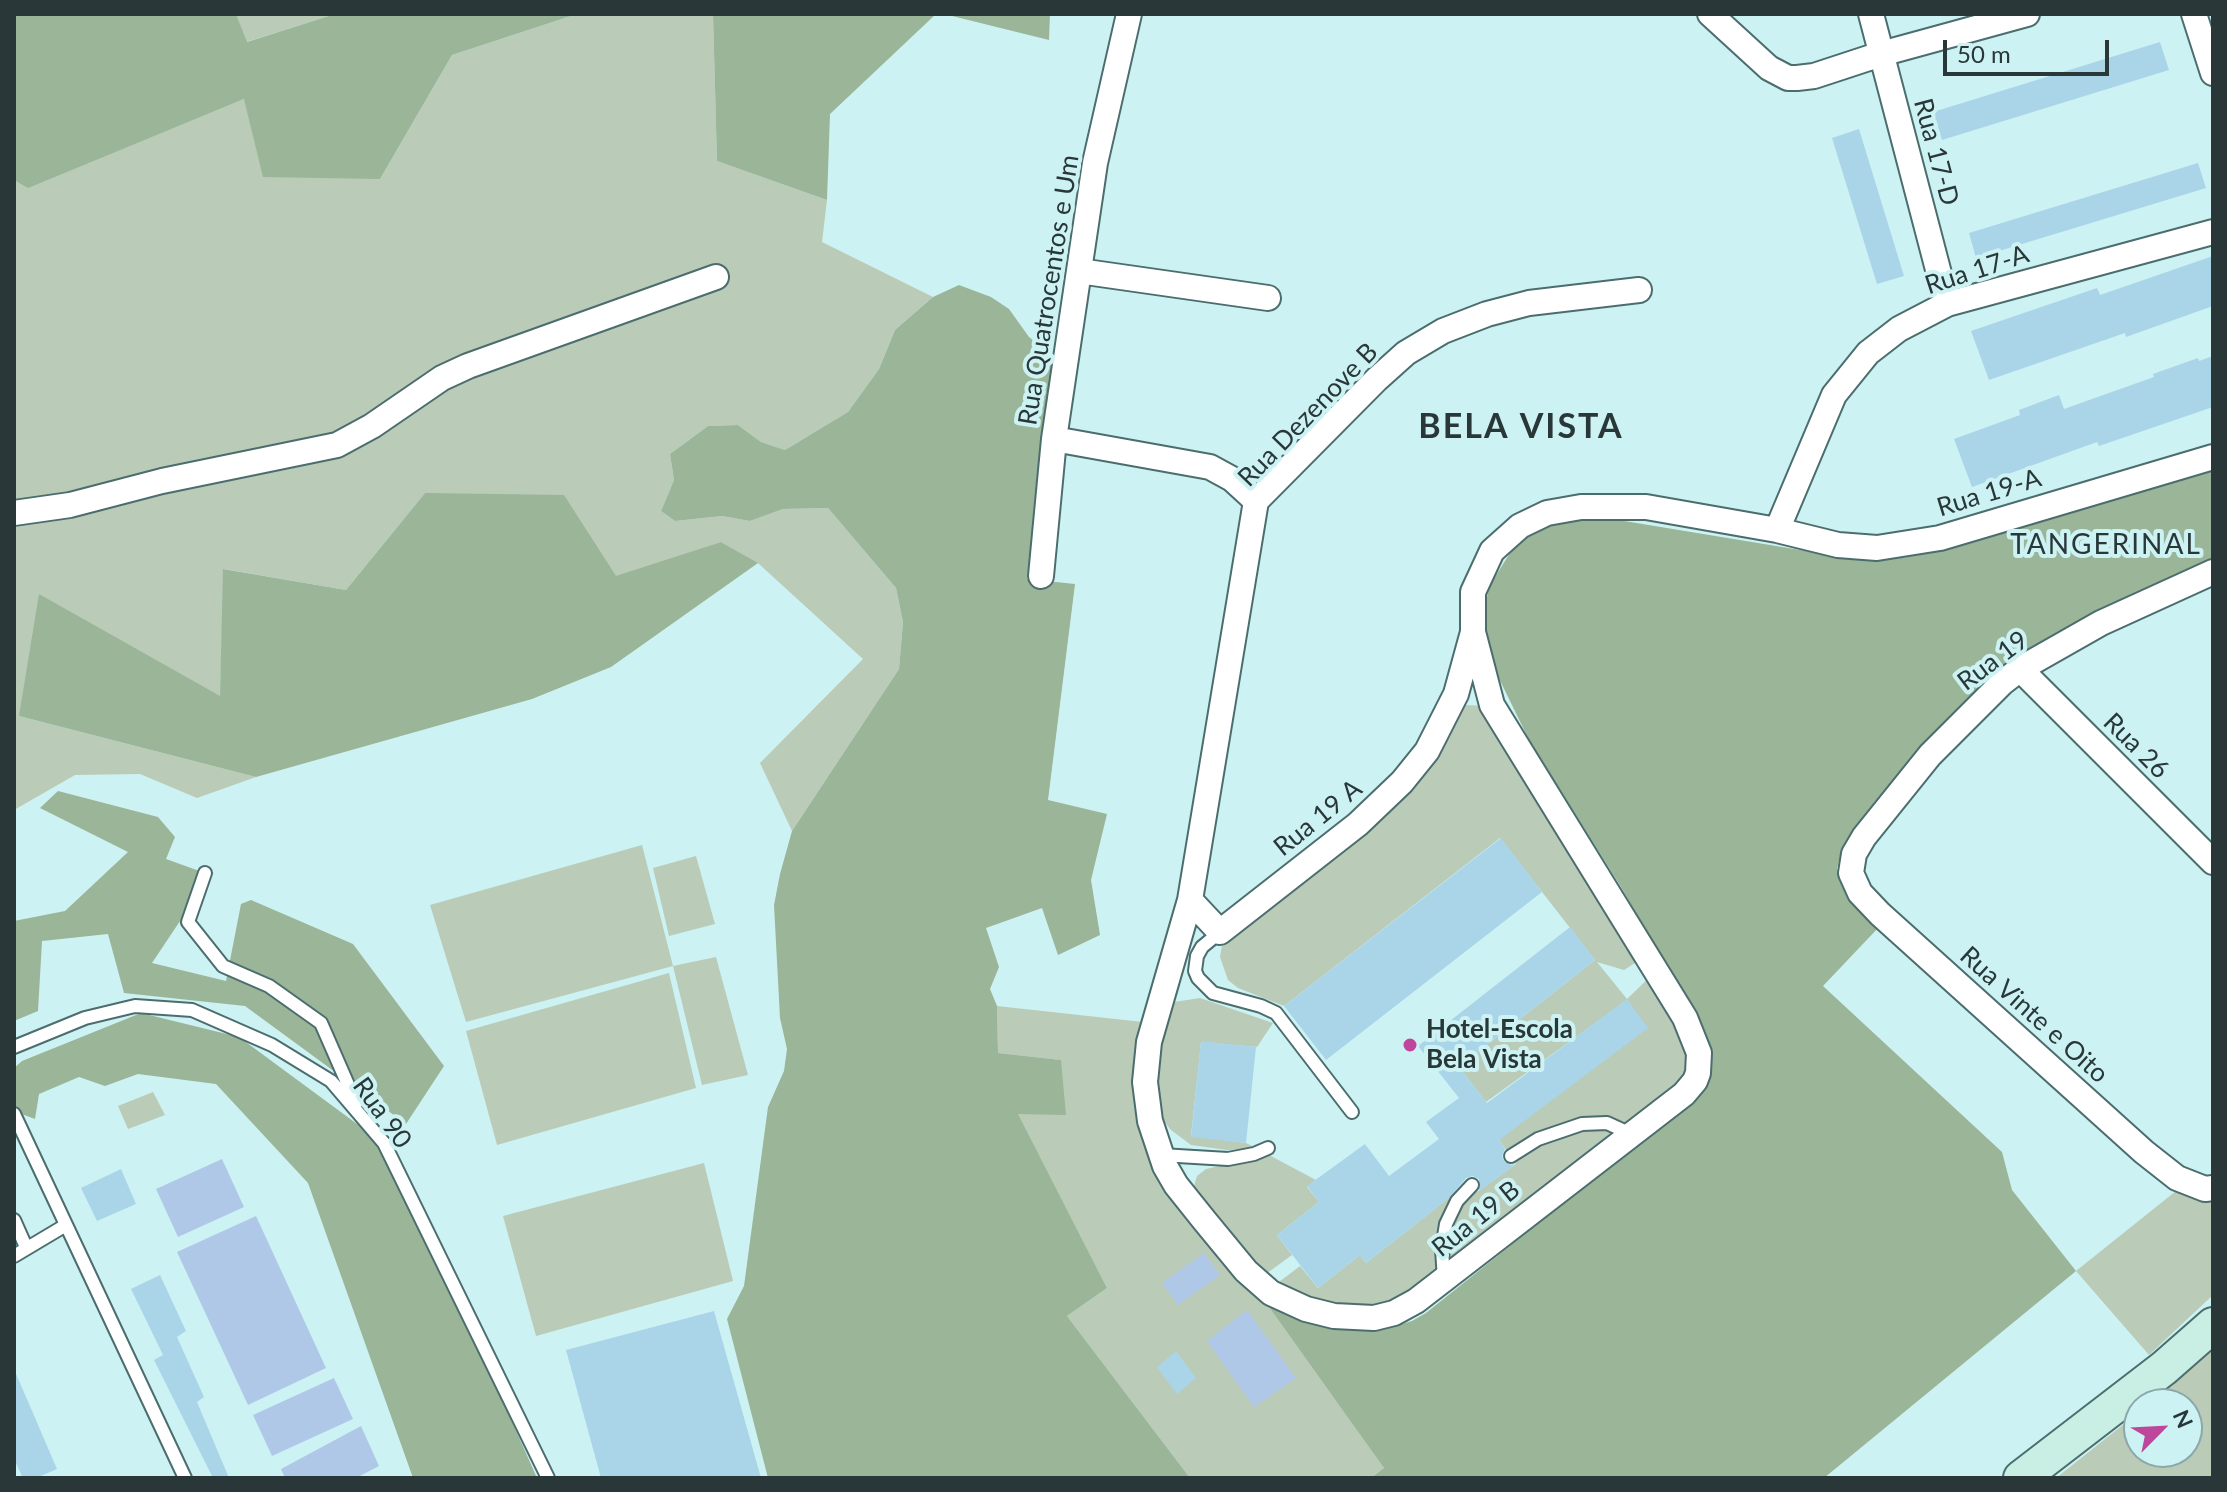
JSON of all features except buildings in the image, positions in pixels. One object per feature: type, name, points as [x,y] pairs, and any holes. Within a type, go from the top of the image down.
[{"type":"street","name":"Rua Quatrocentos e Um","points":[[1041,576],[1054,439],[1095,163],[1129,14]]},
{"type":"street","points":[[1710,14],[1769,68],[1788,78],[1814,76],[2027,14]]},
{"type":"street","name":"Rua 17-D","points":[[1871,14],[1947,304]]},
{"type":"street","points":[[2194,14],[2213,73]]},
{"type":"street","name":"Rua 17-A","points":[[1777,530],[1834,395],[1868,353],[1899,329],[1947,304],[2213,232]]},
{"type":"street","points":[[1079,271],[1268,298]]},
{"type":"street","points":[[14,513],[70,505],[162,481],[337,445],[372,426],[442,378],[468,366],[716,277]]},
{"type":"street","name":"Rua Dezenove B","points":[[1190,900],[1256,501],[1377,379],[1406,353],[1443,331],[1487,314],[1529,303],[1639,290]]},
{"type":"street","points":[[1054,439],[1210,467],[1232,479],[1256,501]]},
{"type":"street","name":"Rua 19-A","points":[[1473,632],[1473,592],[1492,551],[1520,526],[1547,513],[1581,507],[1646,507],[1777,530],[1838,545],[1877,548],[1940,538],[2213,457]]},
{"type":"street","name":"Rua 19","points":[[1854,854],[1864,837],[1930,755],[1978,705],[2020,669],[2101,623],[2213,572]]},
{"type":"street","name":"Rua 19 B","points":[[1190,900],[1149,1042],[1145,1065],[1150,1121],[1161,1155],[1176,1185],[1246,1271],[1271,1293],[1289,1302],[1334,1316],[1374,1318],[1403,1308],[1444,1280],[1690,1088],[1698,1073],[1697,1043],[1650,958],[1492,705],[1473,632]]},
{"type":"street","name":"Rua 19 A","points":[[1220,932],[1358,824],[1402,782],[1427,751],[1456,694],[1473,632]]},
{"type":"street","name":"Rua 26","points":[[2020,669],[2213,862]]},
{"type":"street","points":[[1456,694],[1492,705]]},
{"type":"street","name":"Rua Vinte e Oito","points":[[1854,854],[1851,873],[1854,884],[1880,914],[2144,1152],[2177,1178],[2205,1189],[2213,1188]]},
{"type":"street","points":[[1190,900],[1220,932]]},
{"type":"street","points":[[2021,1478],[2164,1368],[2213,1325]]},
{"type":"lane","points":[[205,873],[188,922],[223,966],[269,986],[321,1023],[362,1117]]},
{"type":"lane","points":[[1220,932],[1202,947],[1197,956],[1195,971],[1198,978],[1213,993],[1276,1013],[1352,1112]]},
{"type":"lane","name":"Rua 90","points":[[14,1047],[85,1018],[135,1006],[192,1010],[272,1045],[331,1081],[384,1143],[548,1478]]},
{"type":"lane","points":[[14,1114],[185,1478]]},
{"type":"lane","points":[[1511,1156],[1538,1139],[1582,1124],[1607,1123],[1631,1134]]},
{"type":"lane","points":[[1161,1155],[1228,1159],[1268,1148]]},
{"type":"lane","points":[[1444,1280],[1442,1249],[1446,1224],[1457,1201],[1472,1185]]},
{"type":"lane","points":[[14,1220],[26,1247]]},
{"type":"lane","points":[[14,1256],[66,1225]]},
{"type":"green space","points":[[14,14],[236,14],[247,42],[335,14],[577,14],[452,55],[380,179],[263,177],[244,99],[28,188],[14,180]]},
{"type":"green space","points":[[236,14],[335,14],[246,42]]},
{"type":"green space","points":[[577,14],[713,14],[717,161],[827,200],[822,242],[933,297],[895,330],[879,369],[848,412],[785,450],[761,442],[738,425],[708,426],[670,454],[674,480],[661,511],[675,521],[722,516],[750,521],[783,509],[828,508],[896,588],[903,622],[899,669],[792,831],[760,763],[863,659],[759,564],[721,542],[616,577],[425,493],[346,590],[224,569],[220,697],[19,716],[256,777],[197,798],[140,774],[75,775],[14,810],[14,180],[28,187],[244,99],[380,179],[452,55]]},
{"type":"green space","points":[[713,14],[936,14],[830,114],[827,200],[717,161]]},
{"type":"green space","points":[[944,14],[1050,14],[1049,40]]},
{"type":"green space","points":[[959,285],[991,297],[1009,309],[1029,337],[1059,360],[1027,579],[1075,584],[1048,800],[1107,814],[1091,880],[1100,935],[1058,955],[1042,908],[986,928],[999,967],[990,989],[997,1006],[998,1053],[1061,1060],[1066,1115],[1018,1114],[1107,1288],[1067,1316],[1190,1478],[768,1478],[727,1319],[744,1286],[768,1107],[784,1071],[787,1049],[780,1018],[774,905],[780,874],[792,831],[899,669],[903,622],[896,588],[828,508],[783,509],[750,521],[722,516],[675,521],[661,511],[674,480],[670,454],[708,426],[738,425],[761,442],[785,450],[848,412],[879,369],[895,330],[933,297]]},
{"type":"green space","points":[[2213,468],[2213,562],[1962,709],[1855,828],[1842,849],[1837,868],[1846,895],[1879,927],[1823,986],[2002,1152],[2012,1190],[2076,1271],[1824,1478],[1371,1478],[1384,1468],[1255,1287],[1368,1329],[1385,1329],[1412,1321],[1681,1109],[1709,1077],[1711,1050],[1703,1028],[1621,887],[1529,740],[1493,666],[1484,637],[1484,609],[1490,585],[1515,545],[1553,524],[1606,518],[1849,558],[1902,558],[1963,544]]},
{"type":"green space","points":[[425,493],[564,495],[616,576],[721,542],[758,563],[611,667],[532,699],[256,777],[19,716],[39,594],[220,696],[223,569],[346,590]]},
{"type":"green space","points":[[1466,705],[1483,706],[1646,956],[1624,970],[1597,962],[1627,999],[1655,972],[1685,1023],[1692,1078],[1452,1271],[1366,1315],[1271,1288],[1300,1266],[1318,1288],[1360,1255],[1366,1263],[1469,1182],[1477,1192],[1516,1164],[1499,1140],[1627,1000],[1486,1102],[1459,1067],[1595,960],[1500,838],[1284,1006],[1238,988],[1228,980],[1220,957],[1224,933],[1311,866],[1456,710]]},
{"type":"green space","points":[[58,791],[158,817],[175,837],[166,859],[205,873],[184,915],[152,963],[226,981],[241,904],[251,900],[353,944],[444,1066],[406,1124],[245,1006],[124,993],[108,934],[42,941],[38,1011],[14,1021],[14,921],[65,911],[128,852],[40,808]]},
{"type":"green space","points":[[642,845],[673,966],[466,1022],[430,905]]},
{"type":"green space","points":[[696,856],[715,924],[669,936],[653,868]]},
{"type":"green space","points":[[716,957],[748,1075],[702,1085],[673,966]]},
{"type":"green space","points":[[669,973],[696,1088],[497,1145],[466,1031]]},
{"type":"green space","points":[[1200,998],[1273,1023],[1257,1047],[1201,1042],[1191,1136],[1246,1143],[1256,1148],[1227,1150],[1191,1145],[1171,1130],[1154,1109],[1149,1096],[1165,1011],[1174,1002]]},
{"type":"green space","points":[[997,1006],[1152,1023],[1150,1132],[1384,1468],[1371,1478],[1190,1478],[1067,1316],[1107,1288],[1017,1113],[1060,1060],[998,1053]]},
{"type":"green space","points":[[141,1013],[239,1037],[391,1149],[537,1478],[413,1478],[308,1183],[216,1084],[138,1074],[105,1086],[79,1077],[39,1094],[35,1119],[16,1112],[14,1068],[22,1061]]},
{"type":"green space","points":[[153,1092],[165,1115],[128,1129],[118,1106]]},
{"type":"green space","points":[[1269,1155],[1316,1180],[1307,1187],[1319,1202],[1277,1235],[1292,1255],[1259,1279],[1196,1197],[1194,1186],[1197,1176],[1206,1169]]},
{"type":"green space","points":[[704,1163],[733,1281],[536,1336],[503,1216]]},
{"type":"green space","points":[[2181,1187],[2213,1198],[2213,1295],[2149,1355],[2076,1271]]},
{"type":"green space","points":[[2213,1350],[2213,1478],[2056,1478],[2123,1425],[2123,1468],[2203,1468],[2203,1388],[2167,1388]]},
{"type":"water","points":[[222,1159],[244,1207],[178,1237],[156,1189]]},
{"type":"water","points":[[256,1216],[326,1368],[248,1405],[177,1252]]},
{"type":"water","points":[[1204,1253],[1220,1275],[1178,1305],[1162,1283]]},
{"type":"water","points":[[1247,1310],[1296,1378],[1254,1407],[1207,1341]]},
{"type":"water","points":[[334,1378],[353,1419],[272,1456],[253,1415]]},
{"type":"water","points":[[361,1426],[379,1466],[356,1478],[285,1478],[281,1469]]},
{"type":"place","name":"Hotel-Escola Bela Vista","points":[[1410,1045]]},
{"type":"district","name":"BELA VISTA","points":[[1521,427]]},
{"type":"district","name":"TANGERINAL","points":[[2106,545]]}]
